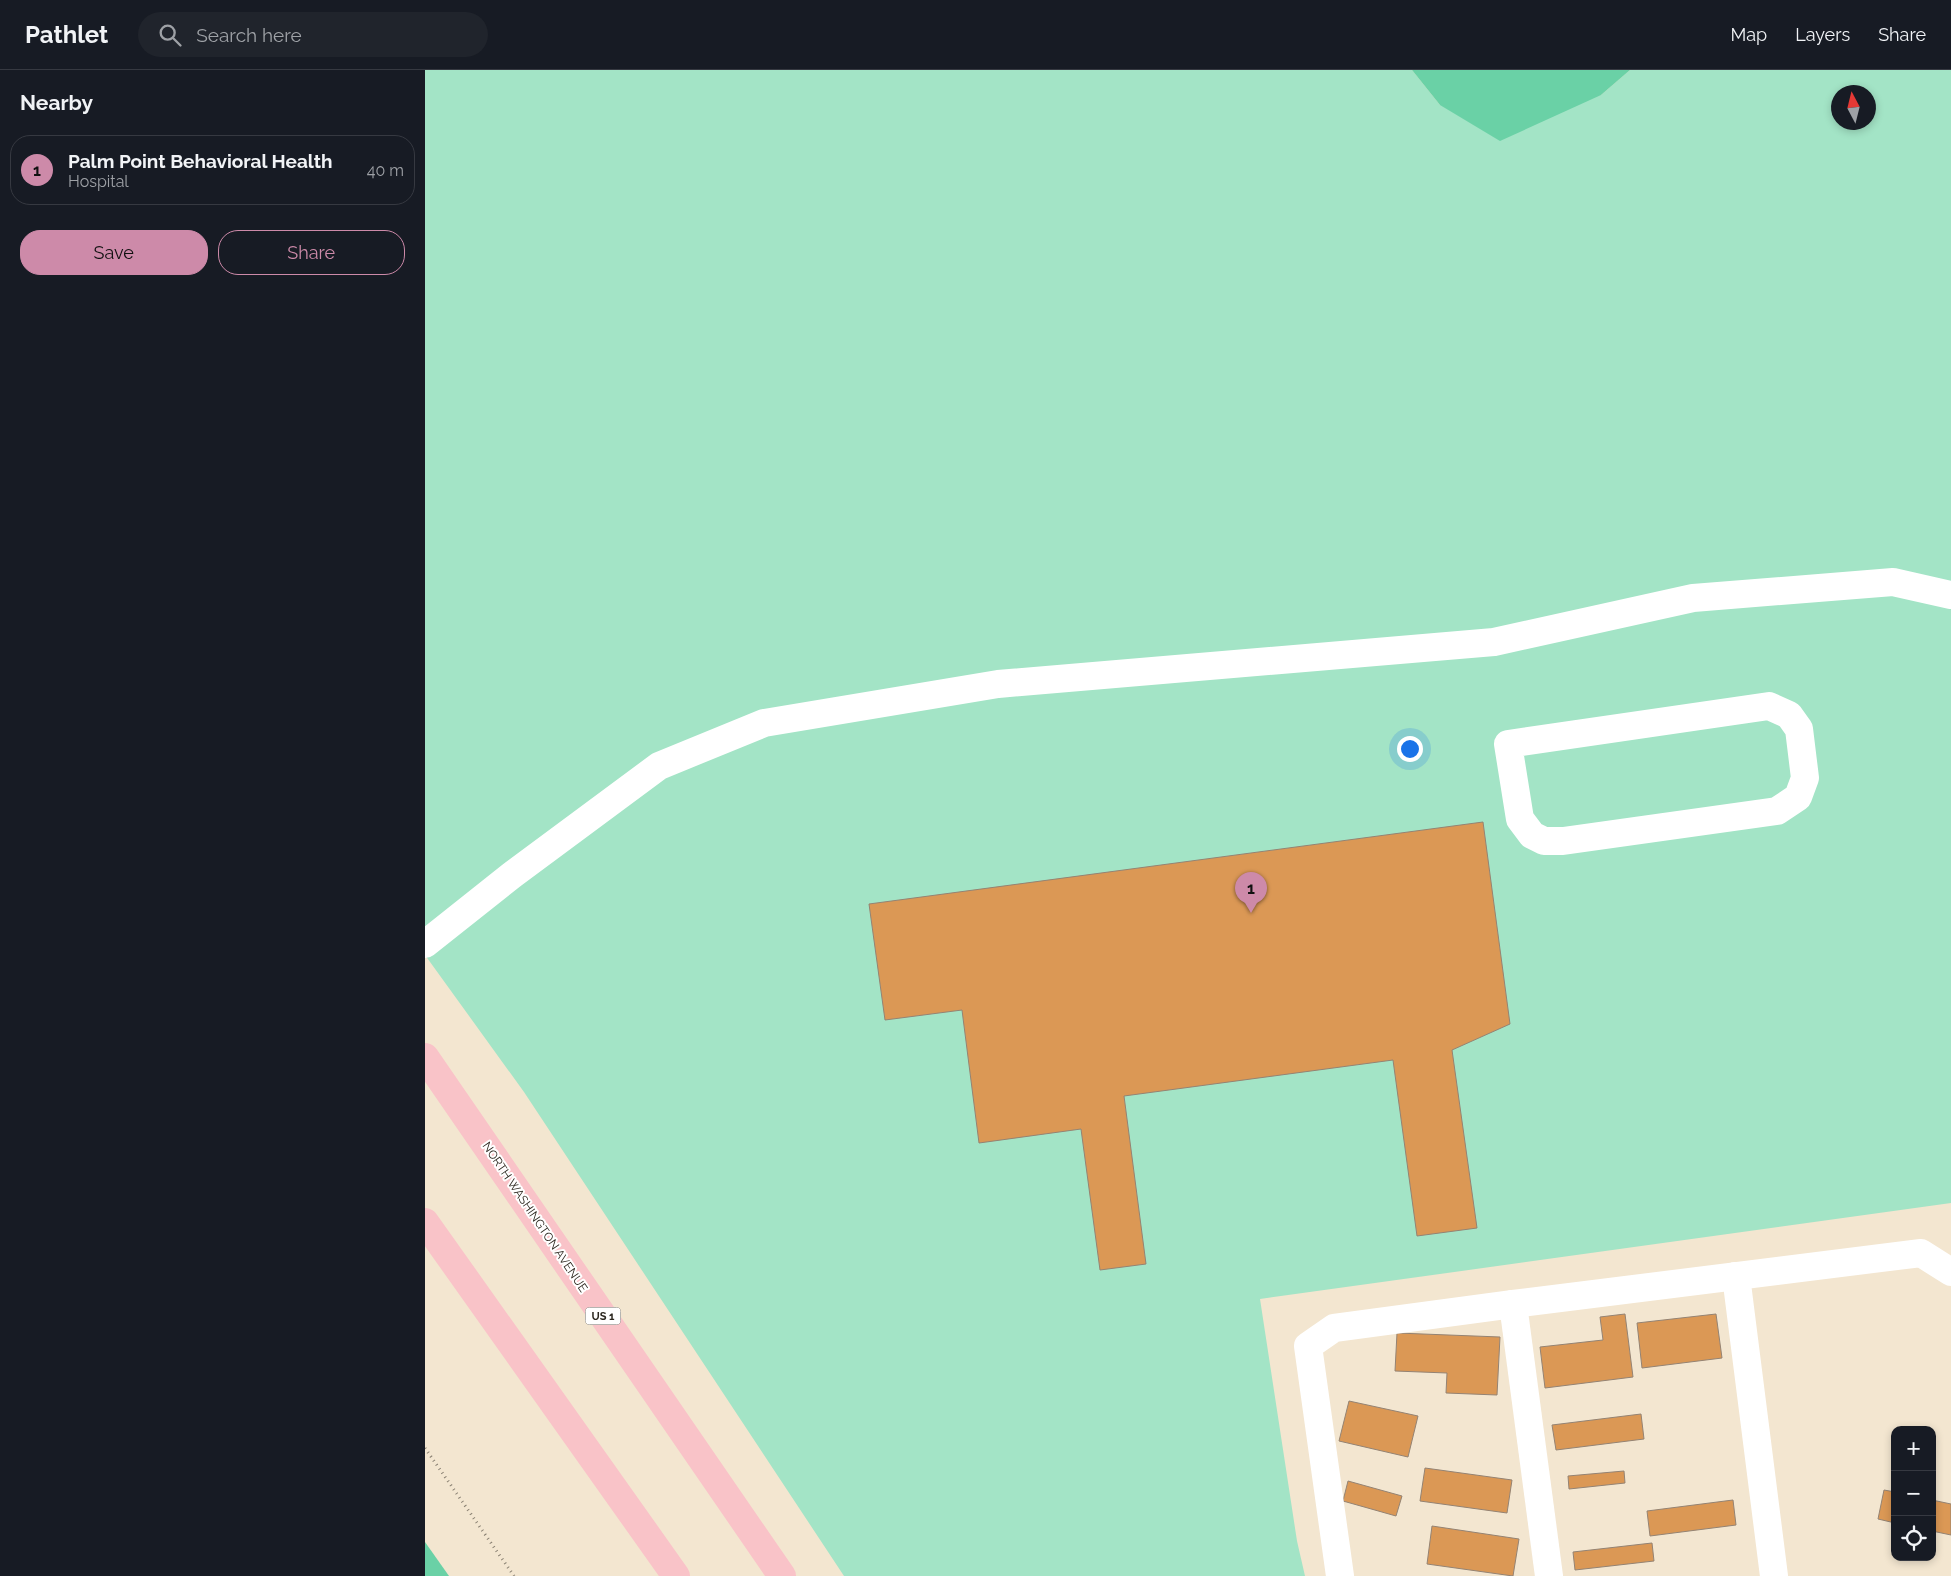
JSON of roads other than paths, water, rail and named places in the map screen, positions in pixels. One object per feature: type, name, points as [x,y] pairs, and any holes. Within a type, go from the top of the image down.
[{"type":"main road","name":"NORTH WASHINGTON AVENUE","points":[[425,1057],[782,1576]]},
{"type":"main road","points":[[425,1222],[676,1576]]},
{"type":"street","points":[[425,944],[512,874],[659,766],[764,722],[998,684],[1494,642],[1693,598],[1893,582],[1951,595]]},
{"type":"street","points":[[1769,706],[1789,715],[1799,730],[1805,778],[1798,797],[1777,811],[1545,842],[1532,834],[1520,819],[1508,744],[1769,706]]},
{"type":"street","points":[[1340,1576],[1308,1346],[1334,1328],[1921,1253],[1951,1272]]},
{"type":"street","points":[[1736,1276],[1774,1576]]},
{"type":"street","points":[[1513,1304],[1549,1576]]},
{"type":"place","name":"Palm Point Behavioral Health","points":[[1251,913]]}]
